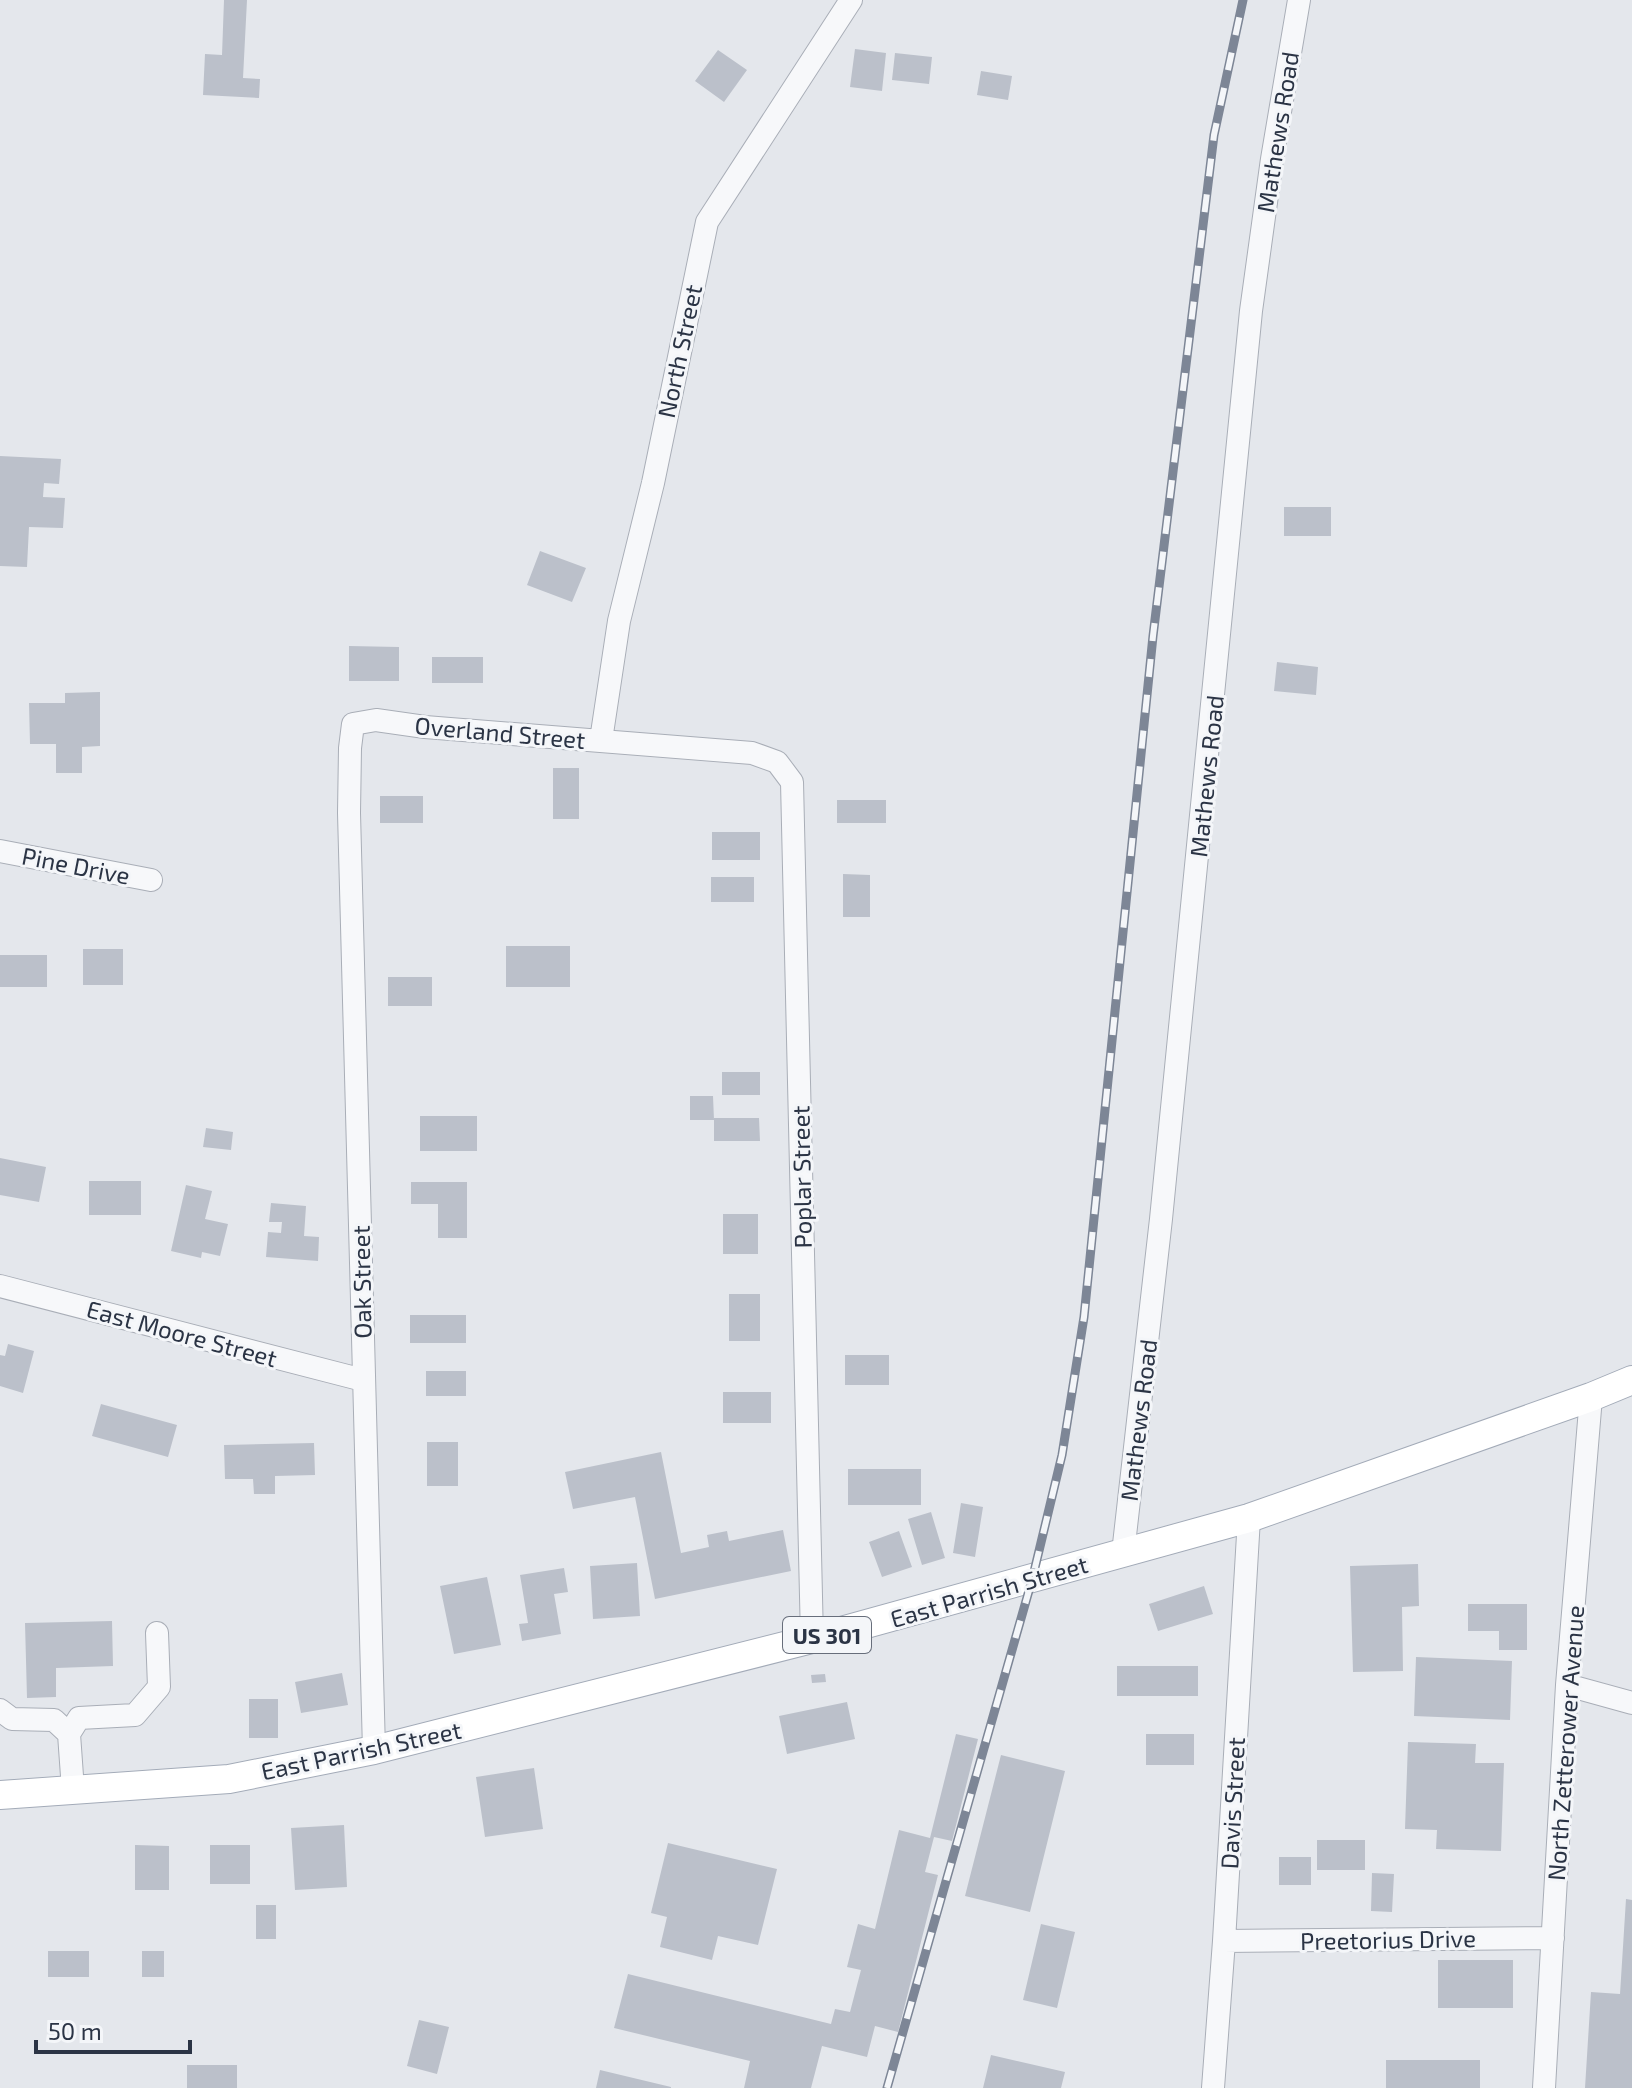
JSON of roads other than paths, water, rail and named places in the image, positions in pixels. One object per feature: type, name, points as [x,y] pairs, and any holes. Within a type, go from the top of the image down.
[{"type":"main road","name":"East Parrish Street","points":[[0,1795],[229,1779],[374,1750],[812,1639],[1249,1518],[1632,1380]]},
{"type":"street","name":"North Street","points":[[601,740],[619,621],[653,483],[707,222],[851,0]]},
{"type":"street","name":"Mathews Road","points":[[1123,1553],[1166,1172],[1251,311],[1272,159],[1299,0]]},
{"type":"street","name":"Overland Street","points":[[349,813],[353,724],[376,720],[425,727],[736,752]]},
{"type":"street","name":"Poplar Street","points":[[736,752],[752,753],[777,762],[792,782],[812,1639]]},
{"type":"street","name":"Oak Street","points":[[349,813],[374,1750]]},
{"type":"street","name":"Pine Drive","points":[[0,851],[151,880]]},
{"type":"street","name":"East Moore Street","points":[[0,1286],[363,1380]]},
{"type":"street","name":"North Zetterower Avenue","points":[[1544,2088],[1567,1685],[1591,1397]]},
{"type":"street","name":"Davis Street","points":[[1213,2088],[1249,1518]]},
{"type":"street","points":[[73,1790],[69,1734],[79,1718],[135,1715],[151,1697],[159,1687],[157,1633]]},
{"type":"street","points":[[1567,1685],[1632,1703]]},
{"type":"street","points":[[0,1710],[12,1719],[54,1720],[69,1734]]},
{"type":"street","name":"Preetorius Drive","points":[[1224,1941],[1553,1938]]},
{"type":"railway","points":[[887,2088],[1032,1580],[1062,1455],[1084,1317],[1153,636],[1214,135],[1243,0]]}]
